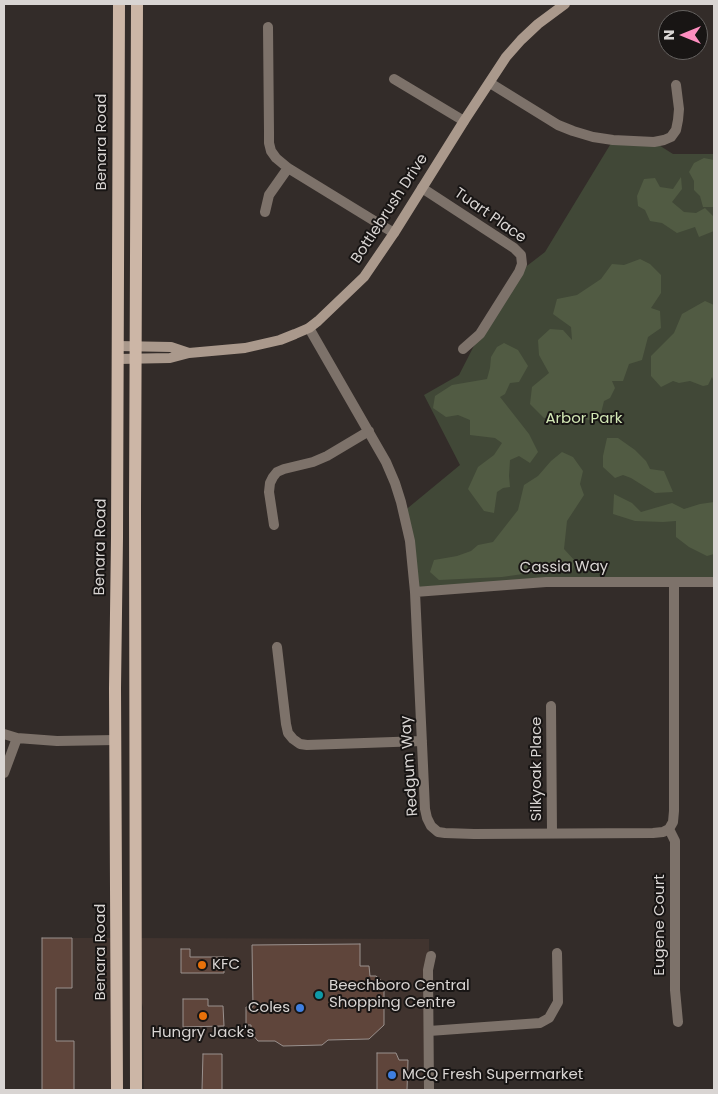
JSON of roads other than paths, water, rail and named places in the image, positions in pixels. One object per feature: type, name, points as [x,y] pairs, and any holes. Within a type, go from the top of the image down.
[{"type":"main road","name":"Benara Road","points":[[119,4],[115,740],[117,933],[135,962],[136,979],[143,1007],[139,1038]]},
{"type":"main road","name":"Benara Road","points":[[117,1090],[117,962],[135,933],[137,4]]},
{"type":"main road","points":[[118,116],[137,116]]},
{"type":"main road","points":[[117,538],[135,538]]},
{"type":"main road","points":[[115,740],[135,739]]},
{"type":"main road","points":[[117,1023],[129,1037],[139,1038]]},
{"type":"main road","points":[[136,1090],[139,1038]]},
{"type":"main road","points":[[139,1038],[144,1090]]},
{"type":"street","name":"Bottlebrush Drive","points":[[118,359],[170,358],[189,353],[234,350],[280,340],[309,328],[364,277],[506,57],[538,24],[565,4]]},
{"type":"street","points":[[268,27],[269,142],[271,151],[288,168],[394,233]]},
{"type":"street","points":[[394,78],[464,121]]},
{"type":"street","points":[[490,83],[558,125],[573,131],[613,140],[654,142],[671,137],[676,130],[679,109],[676,85]]},
{"type":"street","points":[[265,212],[270,195],[288,168]]},
{"type":"street","name":"Tuart Place","points":[[422,188],[514,248],[521,255],[522,264],[519,272],[480,334],[463,349]]},
{"type":"street","name":"Redgum Way","points":[[309,328],[386,462],[401,502],[410,541],[415,592],[427,818],[431,826],[438,832],[474,834],[653,833],[669,829]]},
{"type":"street","name":"Bottlebrush Drive","points":[[118,346],[170,347],[189,353]]},
{"type":"street","points":[[274,524],[270,483],[277,472],[327,456],[369,431]]},
{"type":"street","name":"Cassia Way","points":[[415,592],[546,582],[714,582]]},
{"type":"street","points":[[669,829],[673,822],[674,812],[674,582]]},
{"type":"street","points":[[276,647],[288,733],[300,744],[422,741]]},
{"type":"street","name":"Silkyoak Place","points":[[552,706],[552,833]]},
{"type":"street","points":[[4,734],[17,738],[58,741],[115,740]]},
{"type":"street","points":[[4,773],[17,738]]},
{"type":"street","name":"Eugene Court","points":[[669,829],[675,840],[675,990],[678,1022]]},
{"type":"street","points":[[429,1031],[540,1023],[549,1018],[558,1002],[557,952]]},
{"type":"street","points":[[429,1090],[428,970],[431,956]]},
{"type":"place","name":"KFC","points":[[202,965]]},
{"type":"place","name":"Beechboro Central Shopping Centre","points":[[319,995]]},
{"type":"place","name":"Coles","points":[[300,1008]]},
{"type":"place","name":"Hungry Jack's","points":[[203,1016]]},
{"type":"place","name":"MCQ Fresh Supermarket","points":[[392,1075]]},
{"type":"park label","name":"Arbor Park","points":[[584,419]]}]
